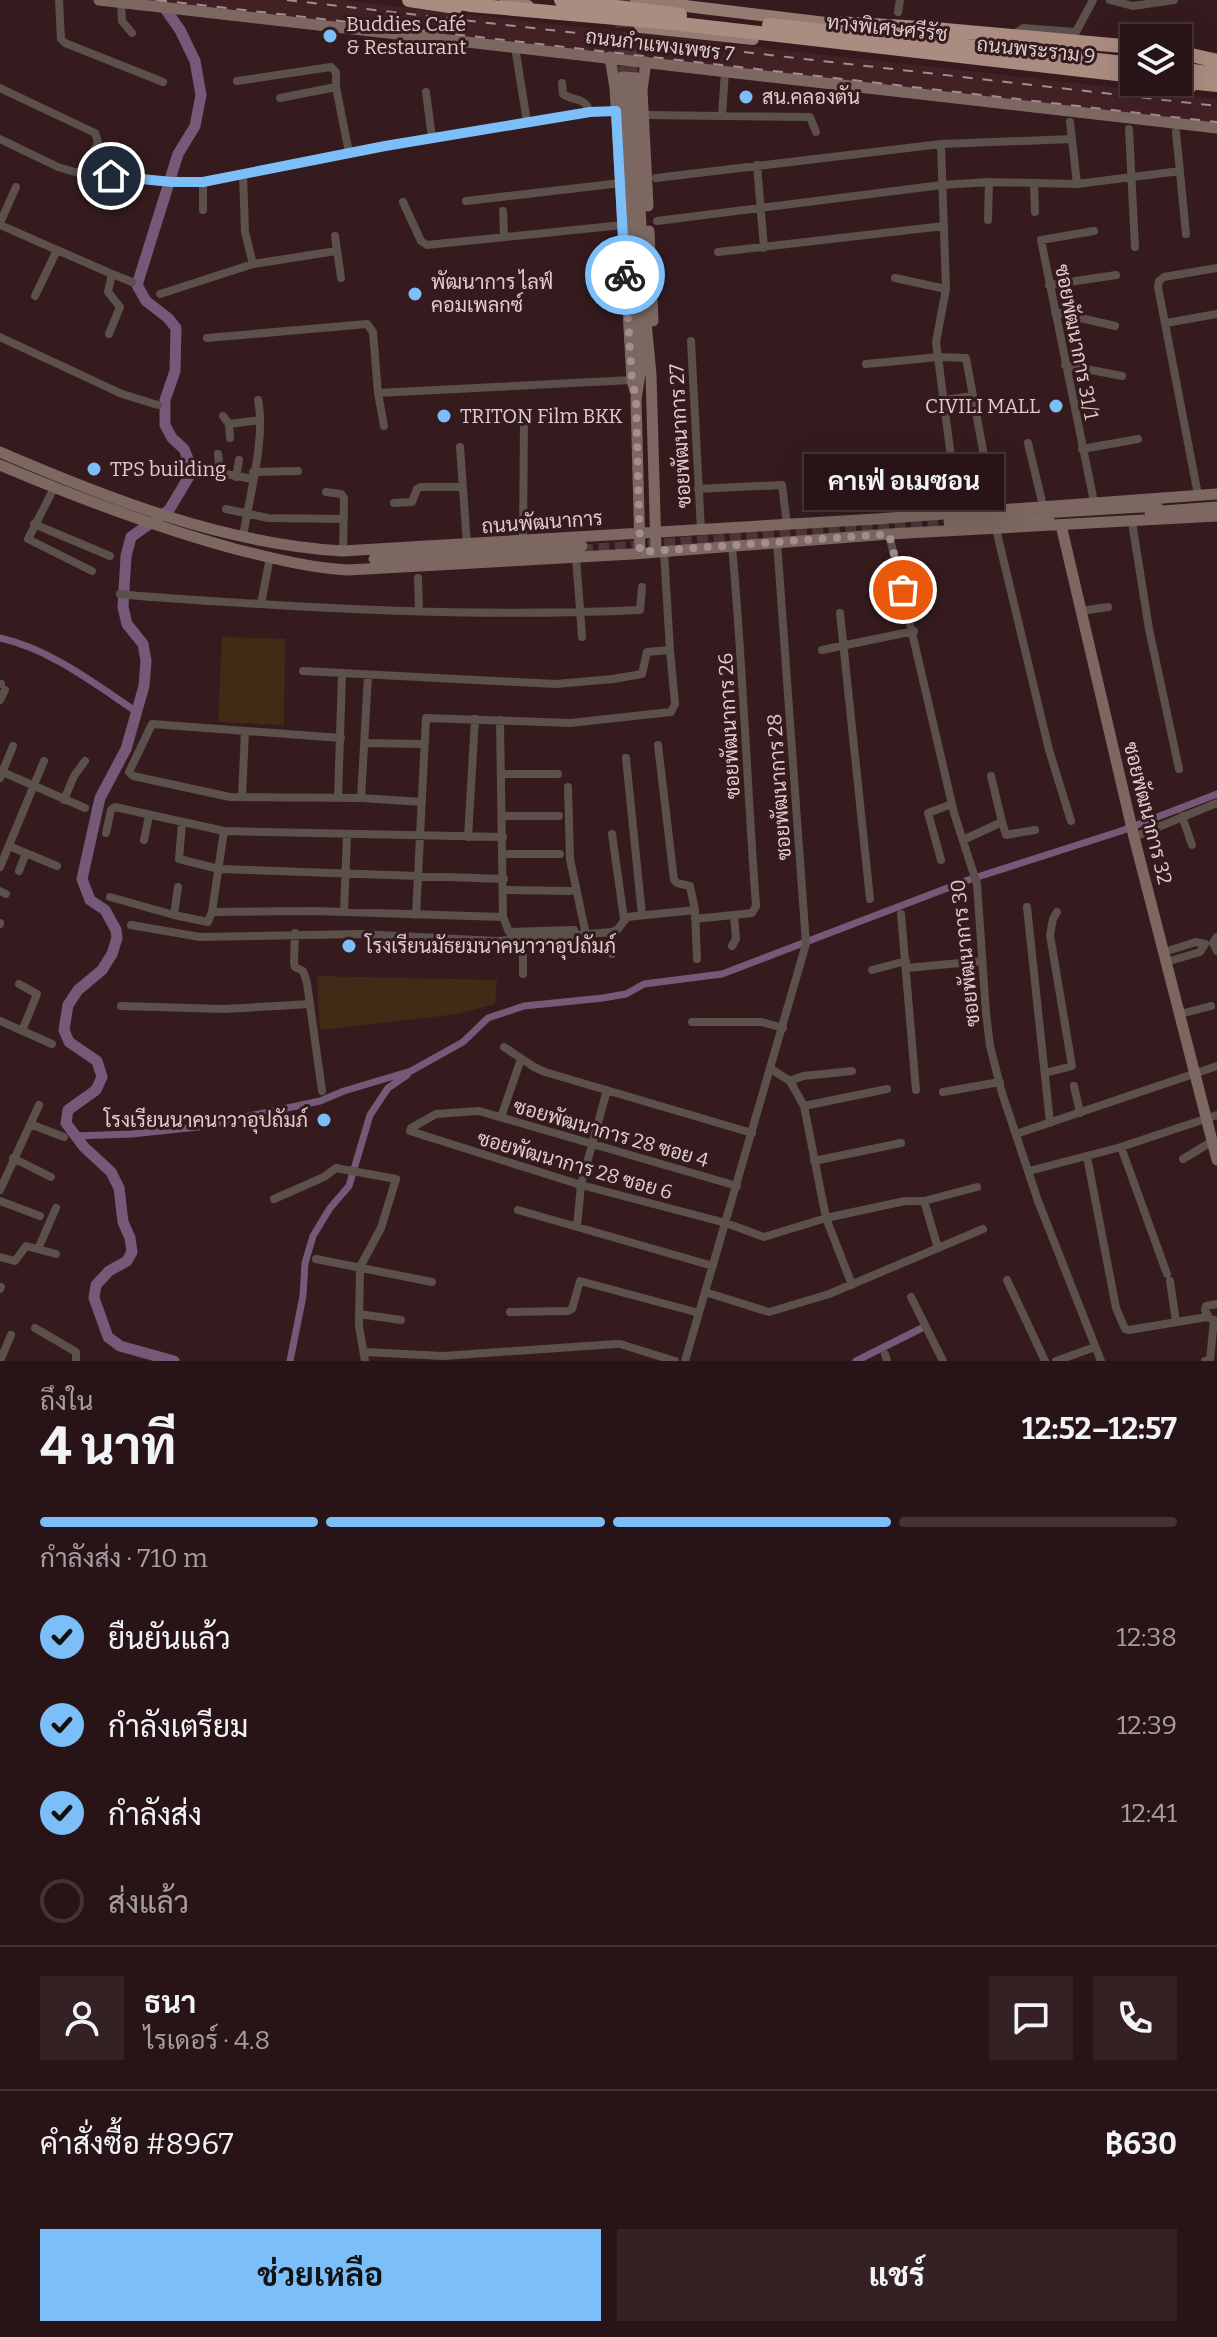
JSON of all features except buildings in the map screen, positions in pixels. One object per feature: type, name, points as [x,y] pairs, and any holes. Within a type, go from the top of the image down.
[{"type":"highway","points":[[409,0],[470,8],[543,10]]},
{"type":"highway","name":"ทางพิเศษศรีรัช","points":[[445,0],[1120,78]]},
{"type":"highway","name":"ทางพิเศษศรีรัช","points":[[561,0],[747,23],[1120,61]]},
{"type":"highway","points":[[747,23],[894,26],[1120,46]]},
{"type":"highway","points":[[1192,55],[1217,61]]},
{"type":"highway","points":[[1192,68],[1217,71]]},
{"type":"highway","points":[[1192,82],[1217,85]]},
{"type":"main road","name":"ถนนกำแพงเพชร 7","points":[[99,0],[1217,128]]},
{"type":"main road","name":"ถนนพระราม 9","points":[[636,0],[726,5],[1120,60]]},
{"type":"main road","points":[[510,1],[543,10]]},
{"type":"main road","points":[[610,57],[644,115],[655,357],[651,374]]},
{"type":"main road","points":[[634,552],[639,534],[636,399],[632,380],[616,111],[646,62]]},
{"type":"main road","points":[[629,87],[651,374],[655,533],[660,552]]},
{"type":"main road","points":[[629,87],[640,374],[636,399]]},
{"type":"main road","points":[[1192,88],[1217,91]]},
{"type":"main road","name":"ถนนพัฒนาการ","points":[[0,452],[167,515],[309,555],[359,559],[581,549]]},
{"type":"main road","name":"ถนนพัฒนาการ","points":[[0,465],[159,526],[274,558],[323,564],[359,565],[581,549],[639,534],[701,530],[1078,517],[1217,507]]},
{"type":"main road","points":[[638,476],[653,475]]},
{"type":"main road","name":"ถนนพัฒนาการ","points":[[247,539],[343,551],[523,541],[581,549],[660,552],[889,534],[994,510],[1217,494]]},
{"type":"main road","name":"ถนนพัฒนาการ","points":[[951,519],[1217,501]]},
{"type":"main road","name":"ถนนพัฒนาการ","points":[[951,519],[996,529],[1217,516]]},
{"type":"main road","name":"ซอยพัฒนาการ 32","points":[[1061,525],[1133,831],[1195,1073],[1209,1115],[1217,1160]]},
{"type":"street","points":[[59,0],[61,39],[65,43],[163,82]]},
{"type":"street","points":[[495,0],[510,1]]},
{"type":"street","points":[[898,12],[900,0]]},
{"type":"street","points":[[1002,44],[1023,28],[1076,32],[1093,0]]},
{"type":"street","points":[[1110,0],[1133,6],[1174,0]]},
{"type":"street","points":[[121,2],[122,21],[132,33]]},
{"type":"street","points":[[515,47],[527,122]]},
{"type":"street","points":[[237,81],[331,67],[336,72],[349,153]]},
{"type":"street","points":[[722,116],[725,71]]},
{"type":"street","points":[[562,83],[563,94],[579,98],[587,104],[590,112]]},
{"type":"street","points":[[280,98],[336,87]]},
{"type":"street","points":[[0,88],[95,133],[98,142],[85,173]]},
{"type":"street","points":[[426,92],[432,138]]},
{"type":"street","points":[[0,139],[58,167],[85,173],[162,182],[203,182],[432,138],[590,112],[616,111]]},
{"type":"street","points":[[644,115],[810,117],[816,132]]},
{"type":"street","points":[[1070,122],[1077,184]]},
{"type":"street","points":[[1129,129],[1135,247]]},
{"type":"street","points":[[1176,132],[1186,234]]},
{"type":"street","points":[[656,178],[941,144],[1072,139]]},
{"type":"street","points":[[941,144],[946,289],[936,342],[944,400],[951,519]]},
{"type":"street","points":[[757,165],[764,248]]},
{"type":"street","points":[[657,221],[942,185],[989,182],[1077,184],[1180,171]]},
{"type":"street","points":[[243,174],[245,232],[253,264]]},
{"type":"street","points":[[203,182],[203,210]]},
{"type":"street","points":[[988,220],[989,182]]},
{"type":"street","points":[[466,201],[621,183]]},
{"type":"street","points":[[1034,183],[1035,212]]},
{"type":"street","points":[[16,187],[0,224],[132,282]]},
{"type":"street","points":[[403,202],[423,244],[623,225]]},
{"type":"street","points":[[503,211],[504,235]]},
{"type":"street","points":[[718,252],[944,226]]},
{"type":"street","name":"ซอยพัฒนาการ 31/1","points":[[1094,231],[1041,240],[1094,502]]},
{"type":"street","points":[[335,236],[341,278]]},
{"type":"street","points":[[35,296],[57,250]]},
{"type":"street","points":[[160,294],[253,264],[336,251]]},
{"type":"street","points":[[1198,495],[1159,281],[1164,277],[1217,268]]},
{"type":"street","points":[[109,334],[120,307],[108,292],[112,274]]},
{"type":"street","points":[[1049,285],[1116,275]]},
{"type":"street","points":[[895,278],[946,289]]},
{"type":"street","points":[[1055,312],[1115,326]]},
{"type":"street","points":[[1166,323],[1217,314]]},
{"type":"street","points":[[207,338],[286,333],[363,322],[373,332],[384,426]]},
{"type":"street","points":[[0,337],[122,394],[158,405]]},
{"type":"street","name":"ซอยพัฒนาการ 27","points":[[691,341],[701,530]]},
{"type":"street","points":[[866,364],[938,357],[966,358],[994,510]]},
{"type":"street","points":[[1065,365],[1122,376]]},
{"type":"street","points":[[378,393],[632,380]]},
{"type":"street","points":[[944,400],[973,396]]},
{"type":"street","points":[[247,539],[247,514],[260,420],[258,400]]},
{"type":"street","points":[[523,541],[524,417]]},
{"type":"street","points":[[230,438],[226,420],[260,420]]},
{"type":"street","points":[[1082,449],[1138,439]]},
{"type":"street","points":[[1028,443],[1043,506]]},
{"type":"street","points":[[460,447],[467,545]]},
{"type":"street","points":[[218,454],[220,473],[236,477],[298,471]]},
{"type":"street","points":[[236,477],[239,460]]},
{"type":"street","points":[[698,489],[782,485],[787,525]]},
{"type":"street","points":[[394,503],[412,502],[420,487],[462,487]]},
{"type":"street","points":[[54,488],[28,537],[30,541],[92,571]]},
{"type":"street","points":[[326,492],[343,495],[343,551]]},
{"type":"street","points":[[226,509],[271,518],[344,519]]},
{"type":"street","points":[[1132,522],[1149,629],[1179,769]]},
{"type":"street","points":[[34,524],[110,556]]},
{"type":"street","points":[[996,529],[1028,657],[1029,674],[1071,821]]},
{"type":"street","name":"ซอยพัฒนาการ 30","points":[[889,534],[952,804],[977,884],[989,1035],[1000,1082],[1029,1171],[1101,1361]]},
{"type":"street","name":"ซอยพัฒนาการ 28","points":[[685,1361],[806,944],[777,542]]},
{"type":"street","name":"ซอยพัฒนาการ 26","points":[[732,546],[744,671],[748,798],[756,906],[752,913],[734,915]]},
{"type":"street","points":[[581,549],[579,612],[582,637]]},
{"type":"street","points":[[416,915],[425,724],[428,717],[570,723],[671,712],[675,704],[660,552]]},
{"type":"street","points":[[261,604],[274,558]]},
{"type":"street","points":[[418,578],[419,611]]},
{"type":"street","points":[[124,595],[419,611],[579,612],[640,610],[642,587]]},
{"type":"street","points":[[1081,611],[1108,607]]},
{"type":"street","points":[[840,613],[870,899]]},
{"type":"street","points":[[822,650],[914,631]]},
{"type":"street","points":[[303,671],[556,684],[642,674],[647,652],[670,650]]},
{"type":"street","points":[[338,798],[342,674]]},
{"type":"street","points":[[361,798],[368,676]]},
{"type":"street","points":[[0,700],[2,686]]},
{"type":"street","points":[[468,837],[475,719]]},
{"type":"street","points":[[500,720],[503,917],[509,932],[574,930]]},
{"type":"street","points":[[341,738],[152,724],[129,771],[133,776],[230,797],[361,798],[422,802]]},
{"type":"street","points":[[242,797],[245,731]]},
{"type":"street","points":[[365,743],[424,744]]},
{"type":"street","points":[[658,745],[674,880],[690,886],[697,959]]},
{"type":"street","points":[[13,746],[1,774],[85,808]]},
{"type":"street","points":[[626,758],[642,915]]},
{"type":"street","points":[[0,867],[36,787],[44,761]]},
{"type":"street","points":[[64,800],[74,776],[85,761]]},
{"type":"street","points":[[502,774],[558,774]]},
{"type":"street","points":[[991,776],[1005,833],[1035,830]]},
{"type":"street","points":[[568,787],[570,859],[586,935]]},
{"type":"street","points":[[1133,831],[1217,803]]},
{"type":"street","points":[[941,860],[928,813],[952,804]]},
{"type":"street","points":[[106,833],[113,808],[224,831],[503,837]]},
{"type":"street","points":[[144,840],[149,816]]},
{"type":"street","points":[[503,816],[559,816]]},
{"type":"street","points":[[1182,816],[1192,845]]},
{"type":"street","points":[[963,840],[1002,822]]},
{"type":"street","points":[[182,823],[179,859],[219,869],[504,879]]},
{"type":"street","points":[[110,897],[206,923],[210,921],[224,831]]},
{"type":"street","points":[[131,925],[200,937],[295,933],[464,940],[612,932],[624,919],[612,834]]},
{"type":"street","points":[[344,912],[347,835]]},
{"type":"street","points":[[9,846],[57,866]]},
{"type":"street","points":[[19,871],[26,853]]},
{"type":"street","points":[[503,854],[560,854]]},
{"type":"street","points":[[174,915],[178,887]]},
{"type":"street","points":[[504,890],[570,891]]},
{"type":"street","points":[[1027,907],[1050,1123]]},
{"type":"street","points":[[212,912],[503,917]]},
{"type":"street","points":[[1045,1073],[1072,1066],[1050,935],[1057,912]]},
{"type":"street","points":[[901,914],[916,1090]]},
{"type":"street","points":[[624,919],[642,915],[734,915],[736,939],[732,946]]},
{"type":"street","points":[[612,932],[612,954]]},
{"type":"street","points":[[295,933],[295,965],[305,975],[322,1091]]},
{"type":"street","points":[[523,939],[523,974]]},
{"type":"street","points":[[1165,957],[1200,952],[1213,944]]},
{"type":"street","points":[[872,970],[906,964],[982,961]]},
{"type":"street","points":[[19,984],[37,994],[22,1031]]},
{"type":"street","points":[[121,1006],[224,1009],[310,1004]]},
{"type":"street","points":[[1180,1014],[1211,1006]]},
{"type":"street","points":[[0,1021],[52,1044]]},
{"type":"street","points":[[692,1022],[762,1022],[783,1028]]},
{"type":"street","points":[[504,1047],[545,1072],[752,1133]]},
{"type":"street","points":[[501,1117],[521,1059]]},
{"type":"street","points":[[1016,1134],[1217,1066]]},
{"type":"street","points":[[771,1069],[790,1081],[804,1106],[826,1218],[852,1285]]},
{"type":"street","points":[[790,1081],[803,1076],[852,1071]]},
{"type":"street","points":[[943,1092],[1000,1082]]},
{"type":"street","points":[[1074,1086],[1080,1113]]},
{"type":"street","points":[[804,1106],[887,1089]]},
{"type":"street","points":[[577,1226],[581,1185],[607,1090]]},
{"type":"street","points":[[0,1190],[39,1105]]},
{"type":"street","name":"ซอยพัฒนาการ 28 ซอย 4","points":[[416,1135],[410,1131],[411,1128],[436,1114],[476,1110],[737,1186]]},
{"type":"street","points":[[1029,1171],[1121,1147],[1209,1115]]},
{"type":"street","points":[[30,1124],[64,1137]]},
{"type":"street","name":"ซอยพัฒนาการ 28 ซอย 6","points":[[416,1135],[581,1185],[726,1223],[764,1237],[826,1218],[905,1201],[924,1201],[977,1187]]},
{"type":"street","points":[[1183,1159],[1214,1139]]},
{"type":"street","points":[[814,1161],[901,1143]]},
{"type":"street","points":[[1121,1147],[1169,1277],[1176,1322]]},
{"type":"street","points":[[13,1158],[51,1177]]},
{"type":"street","points":[[1088,1162],[1121,1323],[1129,1330],[1213,1319]]},
{"type":"street","points":[[274,1199],[324,1177],[336,1168],[396,1179],[381,1228],[360,1267],[359,1314],[365,1356],[443,1356],[618,1344],[675,1361]]},
{"type":"street","points":[[0,1201],[40,1216]]},
{"type":"street","points":[[924,1201],[938,1248]]},
{"type":"street","points":[[38,1249],[56,1208]]},
{"type":"street","points":[[518,1210],[713,1266]]},
{"type":"street","points":[[705,1292],[766,1312],[829,1294],[983,1229]]},
{"type":"street","points":[[0,1257],[13,1262],[24,1246],[56,1254]]},
{"type":"street","points":[[316,1259],[432,1282]]},
{"type":"street","points":[[1007,1280],[1045,1361]]},
{"type":"street","points":[[510,1312],[568,1311],[572,1309],[580,1281],[699,1313]]},
{"type":"street","points":[[911,1297],[943,1361]]},
{"type":"street","points":[[1205,1361],[1210,1360],[1213,1319],[1206,1306],[1217,1304]]},
{"type":"street","points":[[359,1314],[401,1320]]},
{"type":"street","points":[[35,1328],[76,1352],[76,1361]]},
{"type":"street","points":[[0,1361],[11,1335]]},
{"type":"street","points":[[1056,1361],[1095,1347]]},
{"type":"shaded area","points":[[110,0],[340,0],[1120,88],[1120,96],[1217,99],[1217,130]]},
{"type":"shaded area","points":[[222,637],[285,639],[284,725],[218,722]]},
{"type":"shaded area","points":[[317,976],[497,980],[495,1004],[458,1014],[320,1030]]},
{"type":"waterway","points":[[159,0],[180,30],[195,61],[201,95],[195,126],[178,154],[137,285],[146,301],[176,328],[175,371],[165,400],[165,425],[172,438],[184,449],[190,464],[190,475],[169,510],[131,537],[126,556],[123,607],[127,624],[143,644],[146,661],[144,686],[126,749],[100,798],[82,879],[90,900],[105,910],[117,938],[102,970],[78,990],[68,1005],[64,1030],[69,1042],[97,1061],[102,1077],[96,1090],[68,1110],[66,1123],[84,1147],[111,1172],[119,1188],[123,1222],[132,1252],[127,1261],[109,1271],[96,1285],[94,1298],[108,1337],[120,1346],[174,1361]]},
{"type":"waterway","points":[[0,638],[54,659],[137,712]]},
{"type":"waterway","points":[[74,1136],[198,1127],[320,1101],[411,1071],[463,1042],[488,1018],[524,1006],[603,998],[626,994],[644,984],[722,974],[971,879],[1121,831],[1217,794]]},
{"type":"waterway","points":[[290,1361],[303,1296],[305,1263],[313,1236],[330,1208],[349,1186],[370,1115],[388,1088],[407,1075]]},
{"type":"waterway","points":[[856,1361],[922,1328]]},
{"type":"tunnel","points":[[619,0],[625,85]]},
{"type":"tunnel","points":[[628,0],[633,85]]},
{"type":"tunnel","points":[[582,550],[949,522]]},
{"type":"railway","points":[[157,0],[1217,122]]},
{"type":"railway","points":[[287,0],[1217,106]]},
{"type":"way so far","points":[[625,275],[636,399],[640,552],[889,534],[903,590]]},
{"type":"place","name":"Buddies Café & Restaurant","points":[[330,36]]},
{"type":"place","name":"สน.คลองตัน","points":[[746,97]]},
{"type":"place","name":"พัฒนาการ ไลฟ์ คอมเพลกซ์","points":[[415,294]]},
{"type":"place","name":"CIVILI MALL","points":[[1056,406]]},
{"type":"place","name":"TRITON Film BKK","points":[[444,416]]},
{"type":"place","name":"TPS building","points":[[94,469]]},
{"type":"place","name":"คาเฟ่ อเมซอน","points":[[903,590]]},
{"type":"place","name":"โรงเรียนมัธยมนาคนาวาอุปถัมภ์","points":[[349,946]]},
{"type":"place","name":"โรงเรียนนาคนาวาอุปถัมภ์","points":[[324,1120]]},
{"type":"route","points":[[111,176],[203,182],[385,146],[590,112],[616,111],[625,275]]}]
